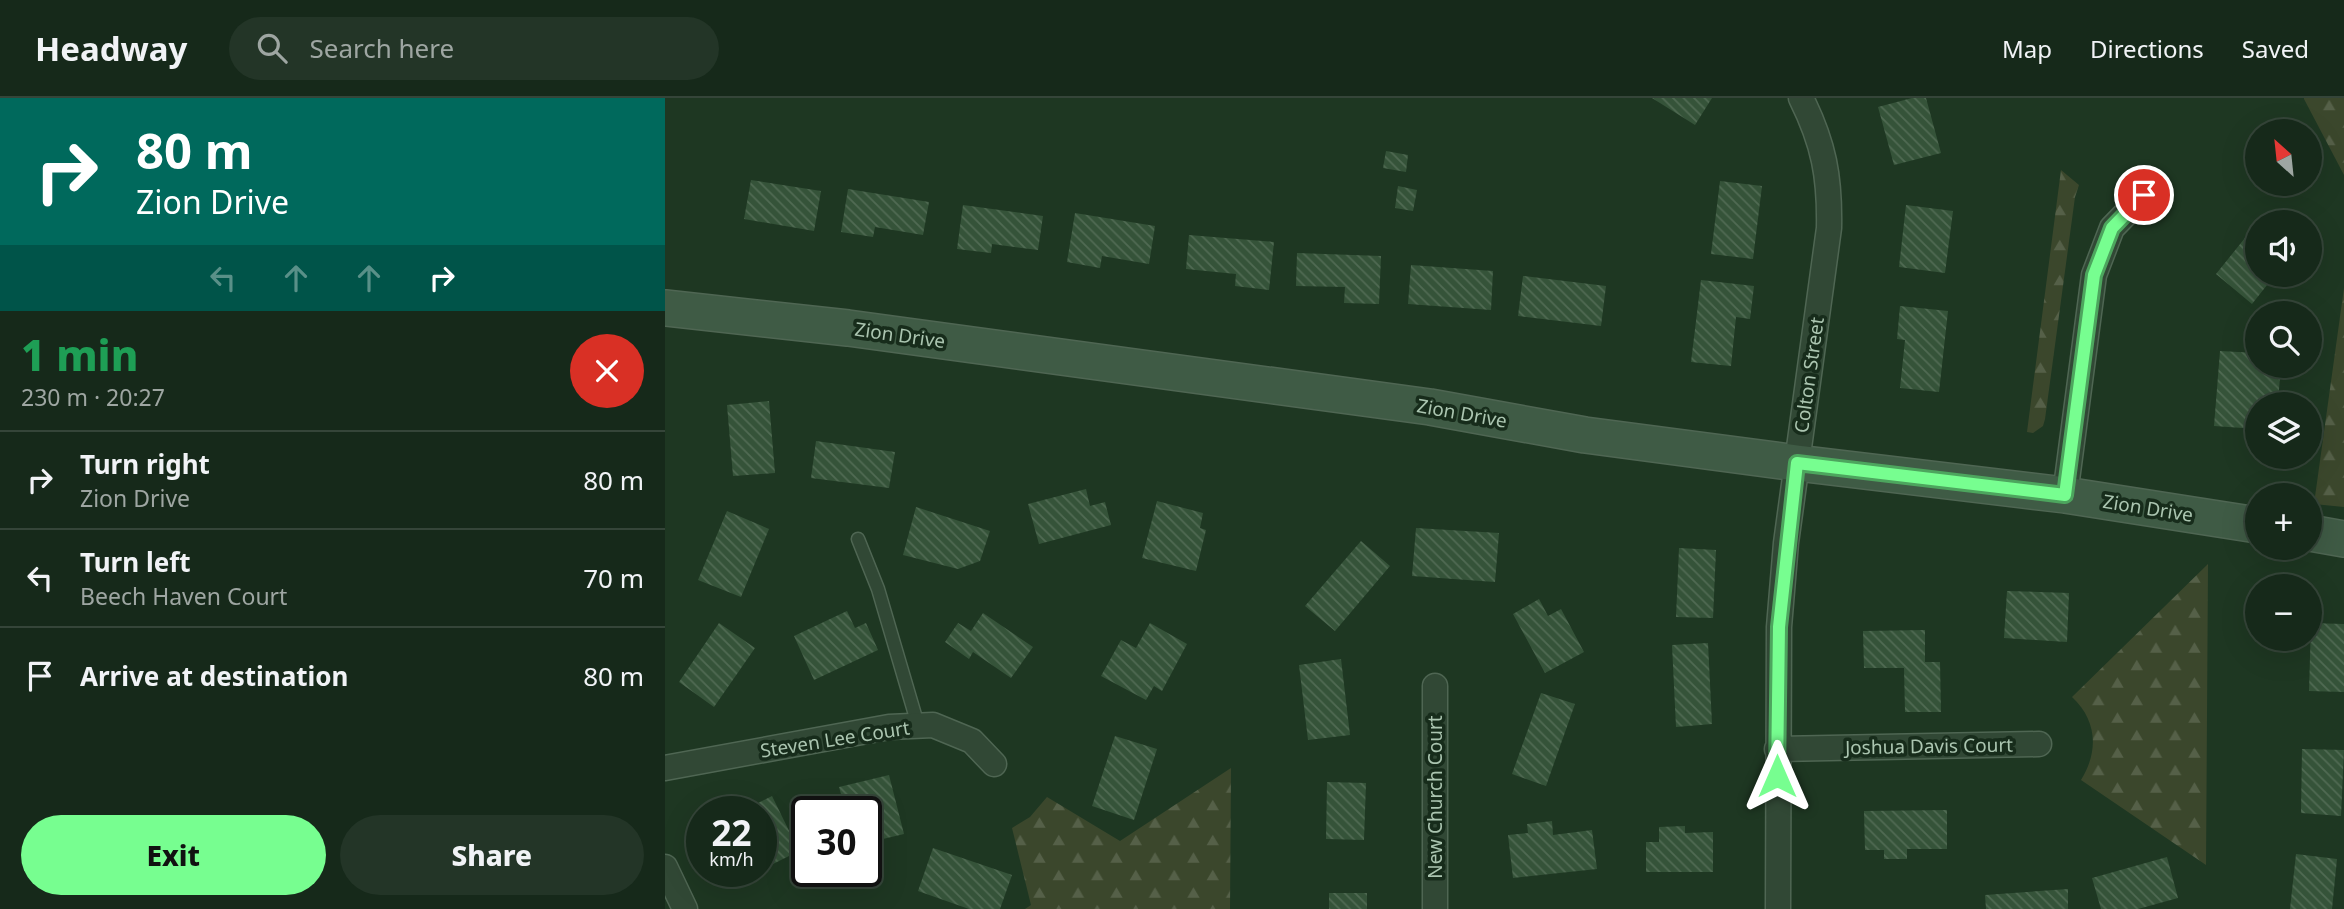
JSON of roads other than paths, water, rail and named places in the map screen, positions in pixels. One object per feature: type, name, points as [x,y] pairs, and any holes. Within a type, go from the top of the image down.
[{"type":"main road","name":"Zion Drive","points":[[665,308],[848,328],[1417,405],[1585,435],[2065,495],[2245,523]]},
{"type":"main road","points":[[2322,535],[2344,539]]},
{"type":"street","name":"Colton Street","points":[[1778,909],[1779,627],[1797,463],[1829,228],[1830,196],[1823,151],[1801,98]]},
{"type":"street","points":[[2065,495],[2094,275],[2112,228],[2144,195]]},
{"type":"street","name":"New Church Court","points":[[1435,686],[1435,909]]},
{"type":"street","name":"Steven Lee Court","points":[[665,768],[889,727],[918,725],[933,725],[972,740],[994,764]]},
{"type":"street","name":"Joshua Davis Court","points":[[1777,749],[2039,744]]},
{"type":"street","points":[[665,867],[685,909]]},
{"type":"lane","points":[[858,539],[878,589],[918,725]]}]
